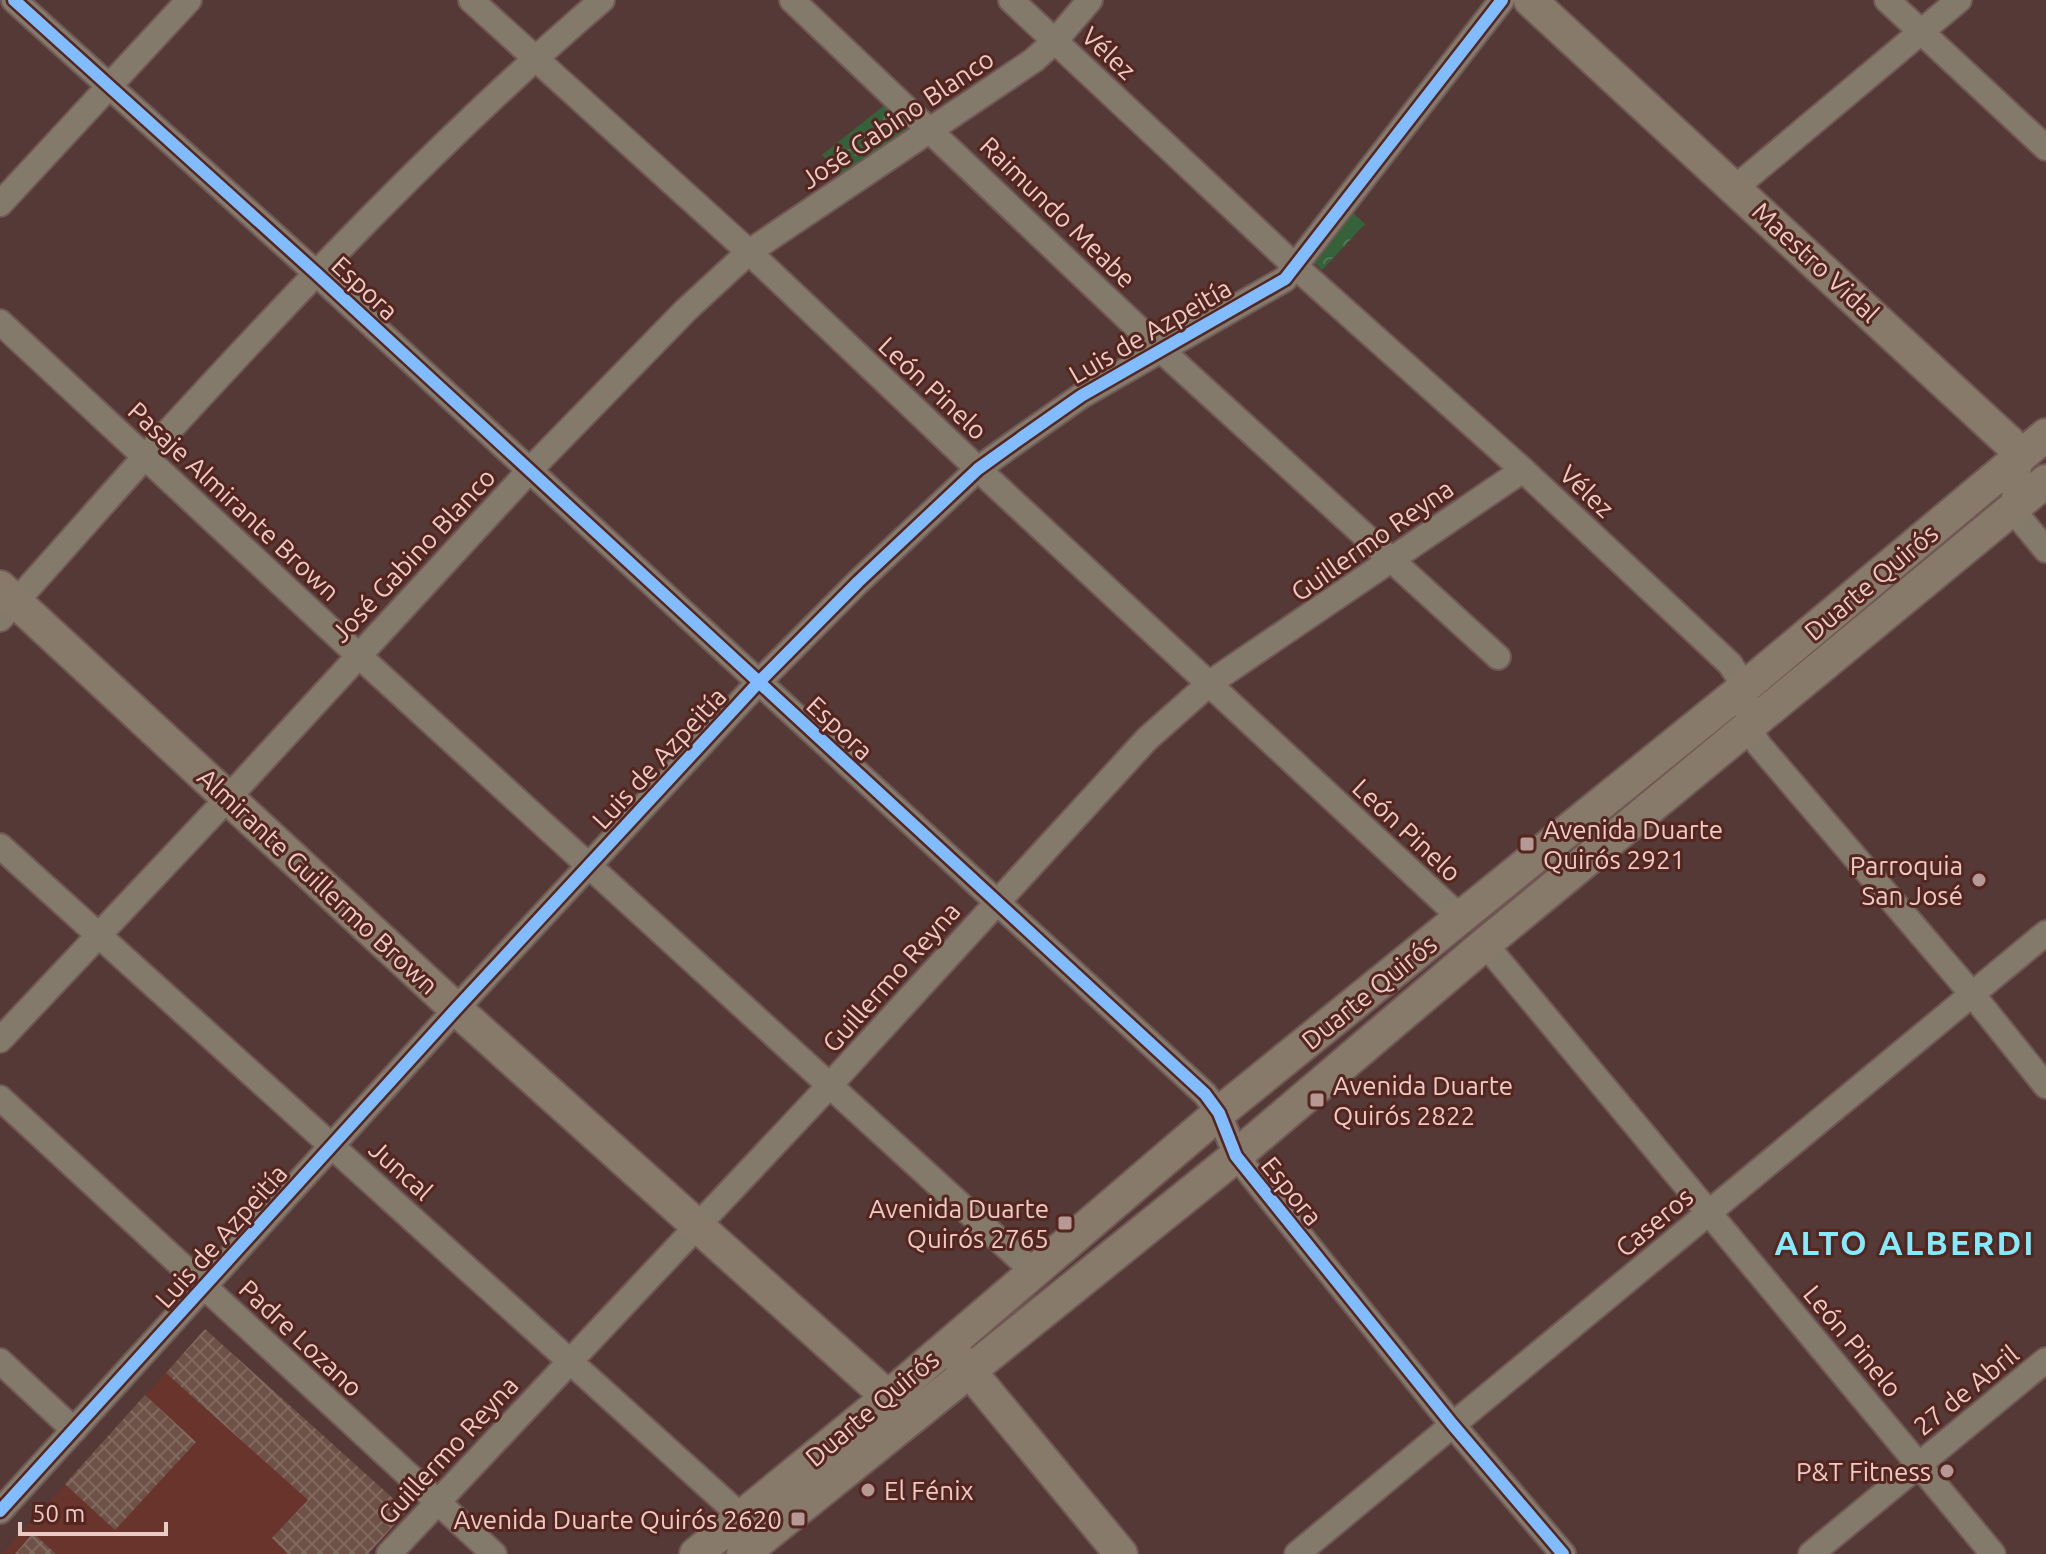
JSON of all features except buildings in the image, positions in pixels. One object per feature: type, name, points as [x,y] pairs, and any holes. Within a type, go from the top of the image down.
[{"type":"main road","name":"Maestro Vidal","points":[[1530,0],[1736,187],[2021,456]]},
{"type":"main road","name":"Duarte Quirós","points":[[749,1536],[888,1397],[1219,1113],[1745,687],[2046,435]]},
{"type":"main road","name":"Duarte Quirós","points":[[696,1554],[749,1536],[969,1371],[1236,1156],[1485,944],[2046,481]]},
{"type":"main road","name":"Almirante Guillermo Brown","points":[[5,603],[228,798],[456,1009],[888,1397]]},
{"type":"main road","points":[[948,1345],[1121,1554]]},
{"type":"street","name":"Espora","points":[[14,0],[317,274],[1205,1094],[1219,1113],[1236,1156],[1452,1424],[1563,1554]]},
{"type":"street","points":[[0,204],[189,0]]},
{"type":"street","name":"León Pinelo","points":[[471,0],[749,252],[1461,918]]},
{"type":"street","points":[[5,603],[317,274],[533,59],[602,0]]},
{"type":"street","name":"Raimundo Meabe","points":[[792,0],[1160,349],[1498,657]]},
{"type":"street","name":"Vélez","points":[[1011,0],[1296,267],[1523,470],[1730,664],[1745,687]]},
{"type":"street","name":"José Gabino Blanco","points":[[0,1040],[529,471],[653,343],[749,252],[1034,60],[1090,0]]},
{"type":"street","name":"Luis de Azpeitía","points":[[0,1511],[456,1009],[758,683],[858,582],[978,469],[1081,396],[1277,284],[1296,267],[1502,0]]},
{"type":"street","points":[[1887,0],[2046,148]]},
{"type":"street","points":[[1736,187],[1959,0]]},
{"type":"street","name":"Pasaje Almirante Brown","points":[[0,322],[358,655],[1033,1271]]},
{"type":"street","points":[[2021,456],[2012,509],[2046,550]]},
{"type":"street","name":"Guillermo Reyna","points":[[389,1554],[830,1085],[1115,771],[1210,683],[1282,637],[1523,470]]},
{"type":"street","points":[[1745,687],[1749,727],[1759,745],[1972,994],[2046,1086]]},
{"type":"street","name":"Juncal","points":[[0,846],[570,1362],[749,1536]]},
{"type":"street","name":"Caseros","points":[[1297,1554],[2046,933]]},
{"type":"street","name":"León Pinelo","points":[[1485,944],[1993,1554]]},
{"type":"street","name":"Padre Lozano","points":[[0,1098],[494,1554]]},
{"type":"street","name":"27 de Abril","points":[[1811,1554],[2046,1360]]},
{"type":"street","points":[[0,1361],[74,1430]]},
{"type":"shaded area","points":[[205,1329],[407,1511],[368,1554],[2,1554]]},
{"type":"green space","points":[[886,104],[911,129],[845,178],[822,155]]},
{"type":"green space","points":[[1347,207],[1365,224],[1322,270],[1308,256]]},
{"type":"cycle path","points":[[14,0],[317,274],[1205,1094],[1219,1113],[1236,1156],[1452,1424],[1563,1554]]},
{"type":"cycle path","points":[[0,1511],[456,1009],[758,683],[858,582],[978,469],[1024,436],[1081,396],[1285,279],[1502,0]]},
{"type":"place","name":"Avenida Duarte Quirós 2921","points":[[1527,844]]},
{"type":"place","name":"Parroquia San José","points":[[1979,880]]},
{"type":"place","name":"Avenida Duarte Quirós 2822","points":[[1317,1100]]},
{"type":"place","name":"Avenida Duarte Quirós 2765","points":[[1065,1223]]},
{"type":"place","name":"P&T Fitness","points":[[1947,1471]]},
{"type":"place","name":"El Fénix","points":[[868,1490]]},
{"type":"place","name":"Avenida Duarte Quirós 2620","points":[[798,1519]]},
{"type":"district","name":"ALTO ALBERDI","points":[[1905,1242]]}]
